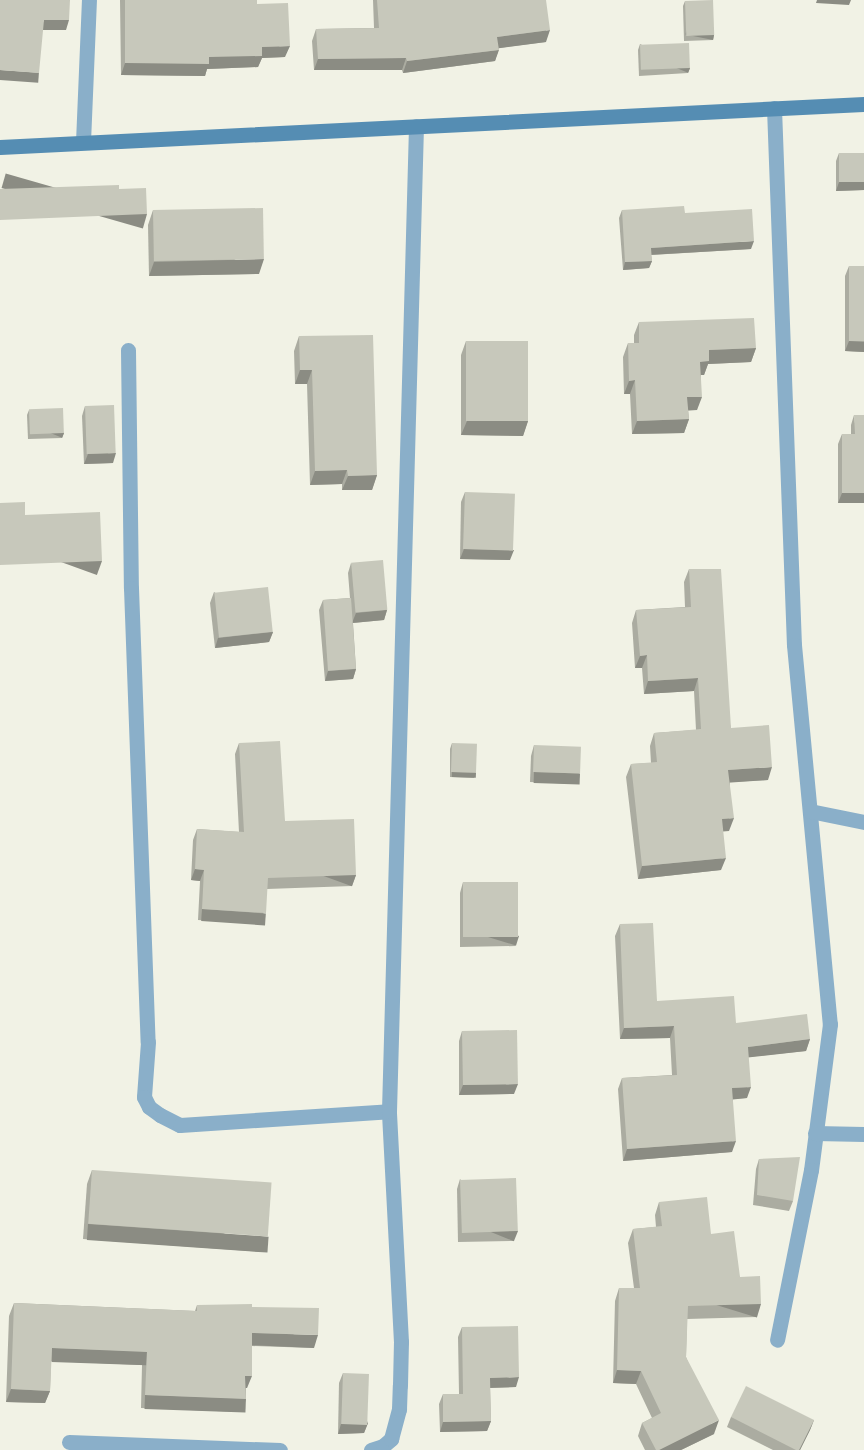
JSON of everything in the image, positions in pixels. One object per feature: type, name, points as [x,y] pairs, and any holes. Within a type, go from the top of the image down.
[{"type":"street","points":[[83,142],[89,0]]},
{"type":"street","points":[[0,147],[864,104]]},
{"type":"street","points":[[774,108],[794,645],[830,1024],[815,1133],[777,1340]]},
{"type":"street","points":[[371,1450],[383,1446],[391,1438],[399,1401],[402,1342],[389,1111],[416,126]]},
{"type":"street","points":[[128,350],[131,588],[148,1042],[144,1097],[149,1107],[180,1125],[389,1111]]},
{"type":"street","points":[[810,811],[864,822]]},
{"type":"street","points":[[815,1133],[864,1134]]},
{"type":"street","points":[[69,1442],[280,1450]]},
{"type":"building","points":[[0,0],[70,0],[69,20],[44,20],[39,73],[0,70]]},
{"type":"building","points":[[125,0],[257,0],[257,4],[288,3],[290,46],[262,47],[262,56],[209,57],[209,64],[125,63]]},
{"type":"building","points":[[377,0],[546,0],[550,30],[497,37],[499,50],[407,61],[406,58],[318,59],[316,29],[379,28]]},
{"type":"building","points":[[713,0],[714,35],[686,36],[685,1]]},
{"type":"building","points":[[689,43],[690,68],[641,70],[640,45]]},
{"type":"building","points":[[839,153],[864,153],[864,182],[839,182]]},
{"type":"building","points":[[119,185],[119,189],[146,188],[147,214],[0,220],[0,189]]},
{"type":"building","points":[[684,206],[685,213],[752,209],[754,241],[651,248],[652,261],[625,262],[622,210]]},
{"type":"building","points":[[263,208],[264,259],[154,261],[153,210]]},
{"type":"building","points":[[849,266],[864,266],[864,341],[849,341]]},
{"type":"building","points":[[754,318],[756,348],[709,350],[709,361],[700,362],[702,397],[687,397],[689,419],[637,421],[635,380],[629,381],[628,343],[639,343],[639,322]]},
{"type":"building","points":[[373,335],[377,475],[348,476],[347,470],[315,471],[312,370],[300,370],[299,336]]},
{"type":"building","points":[[466,341],[528,341],[528,421],[466,421]]},
{"type":"building","points":[[114,405],[116,453],[87,454],[85,406]]},
{"type":"building","points":[[63,408],[64,433],[30,434],[29,409]]},
{"type":"building","points":[[854,415],[864,415],[864,493],[842,493],[842,434],[855,434]]},
{"type":"building","points":[[465,492],[515,494],[513,551],[463,549]]},
{"type":"building","points":[[25,502],[25,515],[100,512],[102,561],[0,565],[0,503]]},
{"type":"building","points":[[383,560],[387,610],[355,613],[351,563]]},
{"type":"building","points":[[689,569],[721,569],[731,728],[769,725],[772,767],[728,770],[734,818],[722,819],[726,858],[642,866],[631,764],[657,762],[654,733],[701,729],[698,678],[648,681],[647,655],[640,656],[636,610],[691,607]]},
{"type":"building","points":[[268,587],[273,632],[219,637],[214,593]]},
{"type":"building","points":[[351,598],[356,669],[328,671],[323,600]]},
{"type":"building","points":[[280,741],[285,821],[354,819],[356,875],[268,878],[266,913],[202,909],[204,870],[195,869],[197,829],[244,832],[239,743]]},
{"type":"building","points":[[452,743],[477,744],[476,773],[451,772]]},
{"type":"building","points":[[534,745],[581,747],[580,774],[533,772]]},
{"type":"building","points":[[463,882],[518,882],[518,937],[463,937]]},
{"type":"building","points":[[653,923],[657,1001],[734,996],[736,1023],[807,1014],[810,1039],[748,1047],[751,1087],[732,1088],[736,1141],[627,1149],[622,1078],[677,1075],[674,1026],[624,1028],[620,924]]},
{"type":"building","points":[[517,1030],[518,1084],[463,1085],[462,1031]]},
{"type":"building","points":[[800,1157],[793,1201],[757,1195],[759,1159]]},
{"type":"building","points":[[92,1170],[272,1183],[268,1236],[88,1224]]},
{"type":"building","points":[[516,1178],[518,1231],[462,1233],[460,1180]]},
{"type":"building","points":[[707,1197],[711,1234],[734,1231],[740,1277],[760,1276],[761,1304],[688,1306],[686,1357],[719,1420],[656,1450],[642,1423],[661,1413],[641,1371],[617,1370],[619,1288],[640,1288],[633,1229],[662,1226],[659,1202]]},
{"type":"building","points":[[14,1303],[197,1311],[197,1305],[252,1304],[252,1307],[319,1308],[318,1335],[252,1333],[252,1376],[245,1376],[246,1399],[145,1395],[147,1352],[52,1348],[50,1391],[11,1389]]},
{"type":"building","points":[[518,1326],[519,1377],[490,1378],[491,1421],[443,1422],[443,1394],[463,1394],[462,1327]]},
{"type":"building","points":[[343,1373],[369,1374],[367,1425],[341,1424]]},
{"type":"building","points":[[746,1386],[814,1420],[799,1450],[731,1417]]}]
